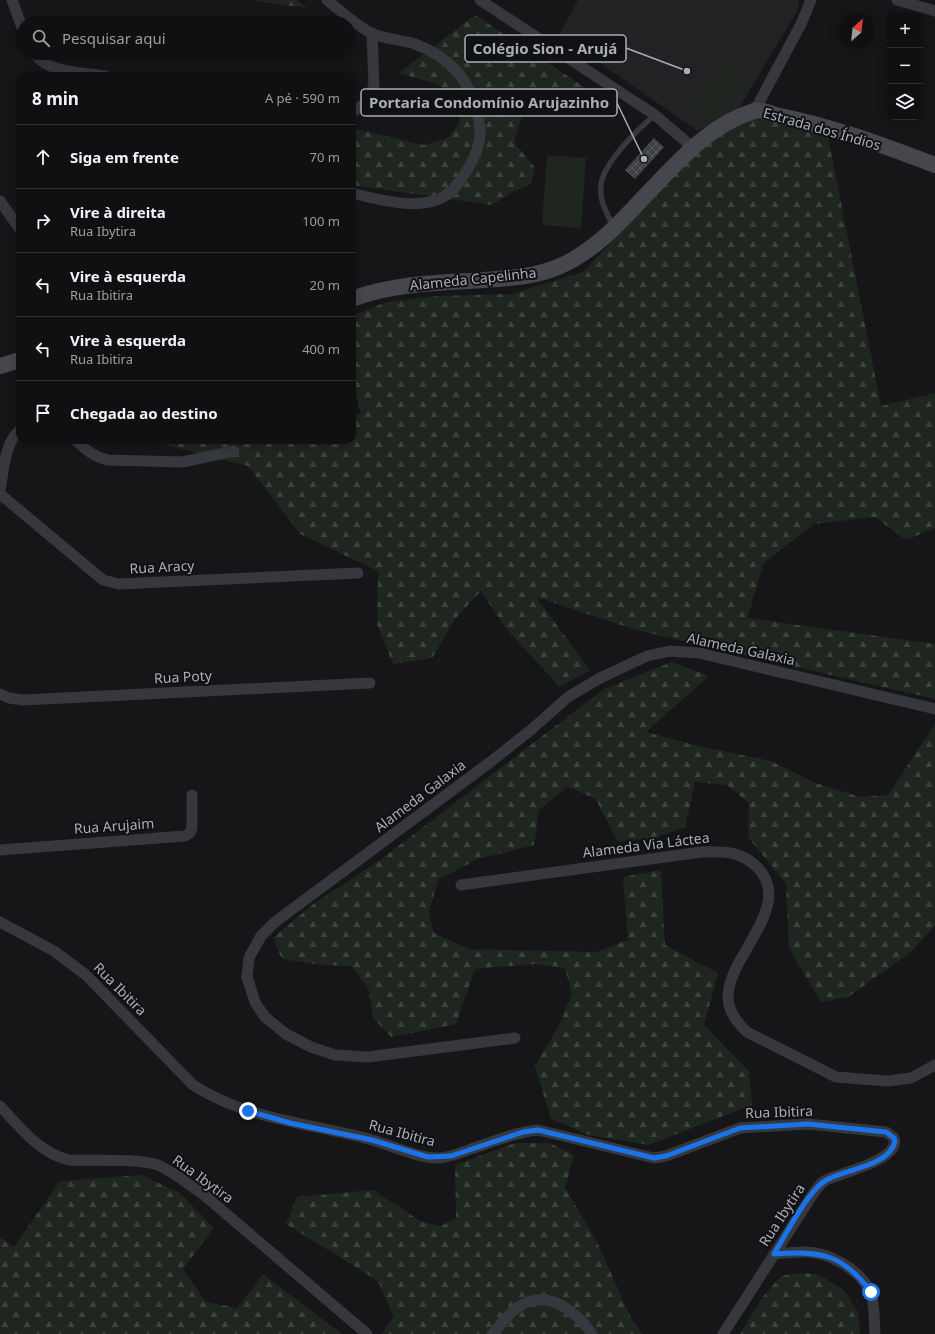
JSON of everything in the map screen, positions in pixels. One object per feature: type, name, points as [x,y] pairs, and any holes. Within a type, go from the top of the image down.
[{"type":"street","points":[[12,0],[18,16]]},
{"type":"street","points":[[327,0],[349,16]]},
{"type":"street","points":[[480,0],[655,115],[692,147]]},
{"type":"street","points":[[755,110],[801,24],[811,0]]},
{"type":"street","points":[[897,0],[935,11]]},
{"type":"street","points":[[356,21],[372,33],[415,44],[443,59],[454,67],[463,77],[474,98],[480,124],[479,141],[471,165],[458,185],[447,195],[435,200],[418,204],[387,202],[356,194]]},
{"type":"street","points":[[356,110],[368,102],[374,85],[372,33]]},
{"type":"street","points":[[39,60],[50,68],[78,72]]},
{"type":"street","name":"Estrada dos Índios","points":[[692,147],[728,123],[755,110],[832,129],[874,142],[935,165]]},
{"type":"street","name":"Alameda Capelinha","points":[[356,298],[370,292],[397,287],[522,277],[544,272],[576,258],[614,229],[692,147]]},
{"type":"street","points":[[0,201],[16,223]]},
{"type":"street","points":[[0,366],[16,361]]},
{"type":"street","points":[[0,490],[9,446],[16,433]]},
{"type":"street","points":[[79,444],[98,458],[108,460],[182,462],[234,451]]},
{"type":"street","name":"Rua Aracy","points":[[0,494],[103,580],[119,584],[358,573]]},
{"type":"street","name":"Alameda Galaxia","points":[[515,1038],[368,1057],[335,1055],[311,1047],[286,1034],[266,1017],[255,1002],[247,977],[249,958],[261,936],[275,922],[489,763],[532,729],[568,697],[600,678],[647,656],[670,651],[699,653],[935,709]]},
{"type":"street","name":"Rua Poty","points":[[0,694],[9,698],[23,700],[370,683]]},
{"type":"street","name":"Rua Arujaim","points":[[0,850],[185,836],[190,833],[192,828],[192,795]]},
{"type":"street","name":"Alameda Via Láctea","points":[[461,885],[702,852],[722,851],[738,854],[752,862],[762,873],[768,886],[769,902],[758,928],[730,981],[728,996],[730,1010],[737,1023],[747,1032],[836,1077],[888,1081],[910,1078],[935,1065]]},
{"type":"street","name":"Rua Ibitira","points":[[0,922],[54,951],[86,975],[193,1084],[210,1096],[226,1103],[290,1123],[372,1140],[414,1154],[434,1157],[451,1156],[523,1132],[538,1130],[654,1158],[666,1156],[740,1128],[800,1125],[886,1132],[894,1138],[894,1144]]},
{"type":"street","name":"Rua Ibytira","points":[[0,1106],[28,1136],[47,1152],[59,1158],[69,1160],[143,1162],[157,1165],[176,1175],[204,1195],[368,1334]]},
{"type":"street","name":"Rua Ibytira","points":[[723,1334],[807,1201],[825,1181],[876,1162],[889,1152],[894,1144]]},
{"type":"street","points":[[774,1254],[805,1252],[820,1254],[835,1260],[857,1274],[871,1292],[875,1334]]},
{"type":"street","points":[[492,1334],[517,1308],[533,1300],[550,1300],[562,1305],[580,1318],[592,1334]]},
{"type":"lane","points":[[614,229],[603,206],[601,185],[604,173],[619,152],[655,115]]},
{"type":"shaded area","points":[[578,0],[798,0],[799,2],[797,11],[740,107],[698,131],[559,35]]},
{"type":"green space","points":[[250,0],[297,0],[307,8]]},
{"type":"green space","points":[[475,15],[601,98],[585,107],[566,93],[522,116],[514,142],[535,168],[531,184],[511,193],[492,205],[356,186],[356,129],[424,145],[448,138],[459,123],[459,100],[437,84],[399,73]]},
{"type":"green space","points":[[725,63],[747,83],[712,122],[690,101]]},
{"type":"green space","points":[[763,117],[828,137],[881,406],[935,393],[935,528],[906,540],[875,517],[814,524],[764,563],[747,618],[935,644],[935,699],[636,630],[536,597],[590,670],[560,687],[507,630],[481,591],[455,619],[432,658],[393,664],[377,624],[378,571],[300,534],[248,466],[162,444],[356,444],[356,413],[361,414],[356,393],[356,314],[387,302],[437,296],[512,294],[583,272],[703,146],[742,120]]},
{"type":"green space","points":[[547,155],[586,158],[581,228],[542,225]]},
{"type":"green space","points":[[672,662],[709,676],[646,732],[703,747],[771,761],[816,783],[860,797],[888,795],[935,724],[935,925],[911,952],[848,997],[821,1002],[789,948],[786,884],[748,837],[749,803],[727,785],[695,782],[685,827],[653,838],[618,842],[595,798],[567,787],[539,810],[534,845],[478,859],[438,880],[429,912],[434,933],[469,949],[596,952],[628,940],[623,877],[661,870],[665,945],[718,973],[704,1025],[749,1071],[752,1105],[648,1145],[589,1135],[551,1119],[535,1066],[558,1027],[572,994],[565,968],[535,964],[475,969],[456,1024],[391,1037],[373,1018],[369,990],[351,966],[321,965],[282,959],[273,938],[312,905],[380,860],[604,689]]},
{"type":"green space","points":[[515,1143],[550,1143],[574,1155],[565,1188],[596,1240],[632,1320],[643,1334],[381,1334],[394,1317],[378,1281],[286,1224],[297,1197],[373,1190],[422,1222],[441,1226],[456,1218],[455,1165]]},
{"type":"green space","points":[[141,1175],[180,1193],[214,1228],[183,1269],[206,1302],[237,1308],[263,1274],[342,1334],[0,1334],[0,1237],[14,1247],[60,1181]]},
{"type":"green space","points":[[800,1273],[818,1274],[845,1291],[858,1312],[860,1334],[740,1334],[762,1298],[781,1276]]},
{"type":"building","points":[[654,138],[664,147],[635,179],[625,170]]},
{"type":"place","name":"Colégio Sion - Arujá","points":[[687,71]]},
{"type":"place","name":"Portaria Condomínio Arujazinho","points":[[644,159]]},
{"type":"route","points":[[248,1111],[290,1123],[372,1140],[414,1154],[440,1158],[451,1156],[523,1132],[538,1130],[557,1133],[644,1157],[654,1158],[666,1156],[740,1128],[808,1124],[886,1132],[894,1138],[895,1141],[889,1152],[876,1162],[825,1181],[807,1201],[774,1254],[805,1252],[820,1254],[835,1260],[857,1274],[871,1292]]}]
